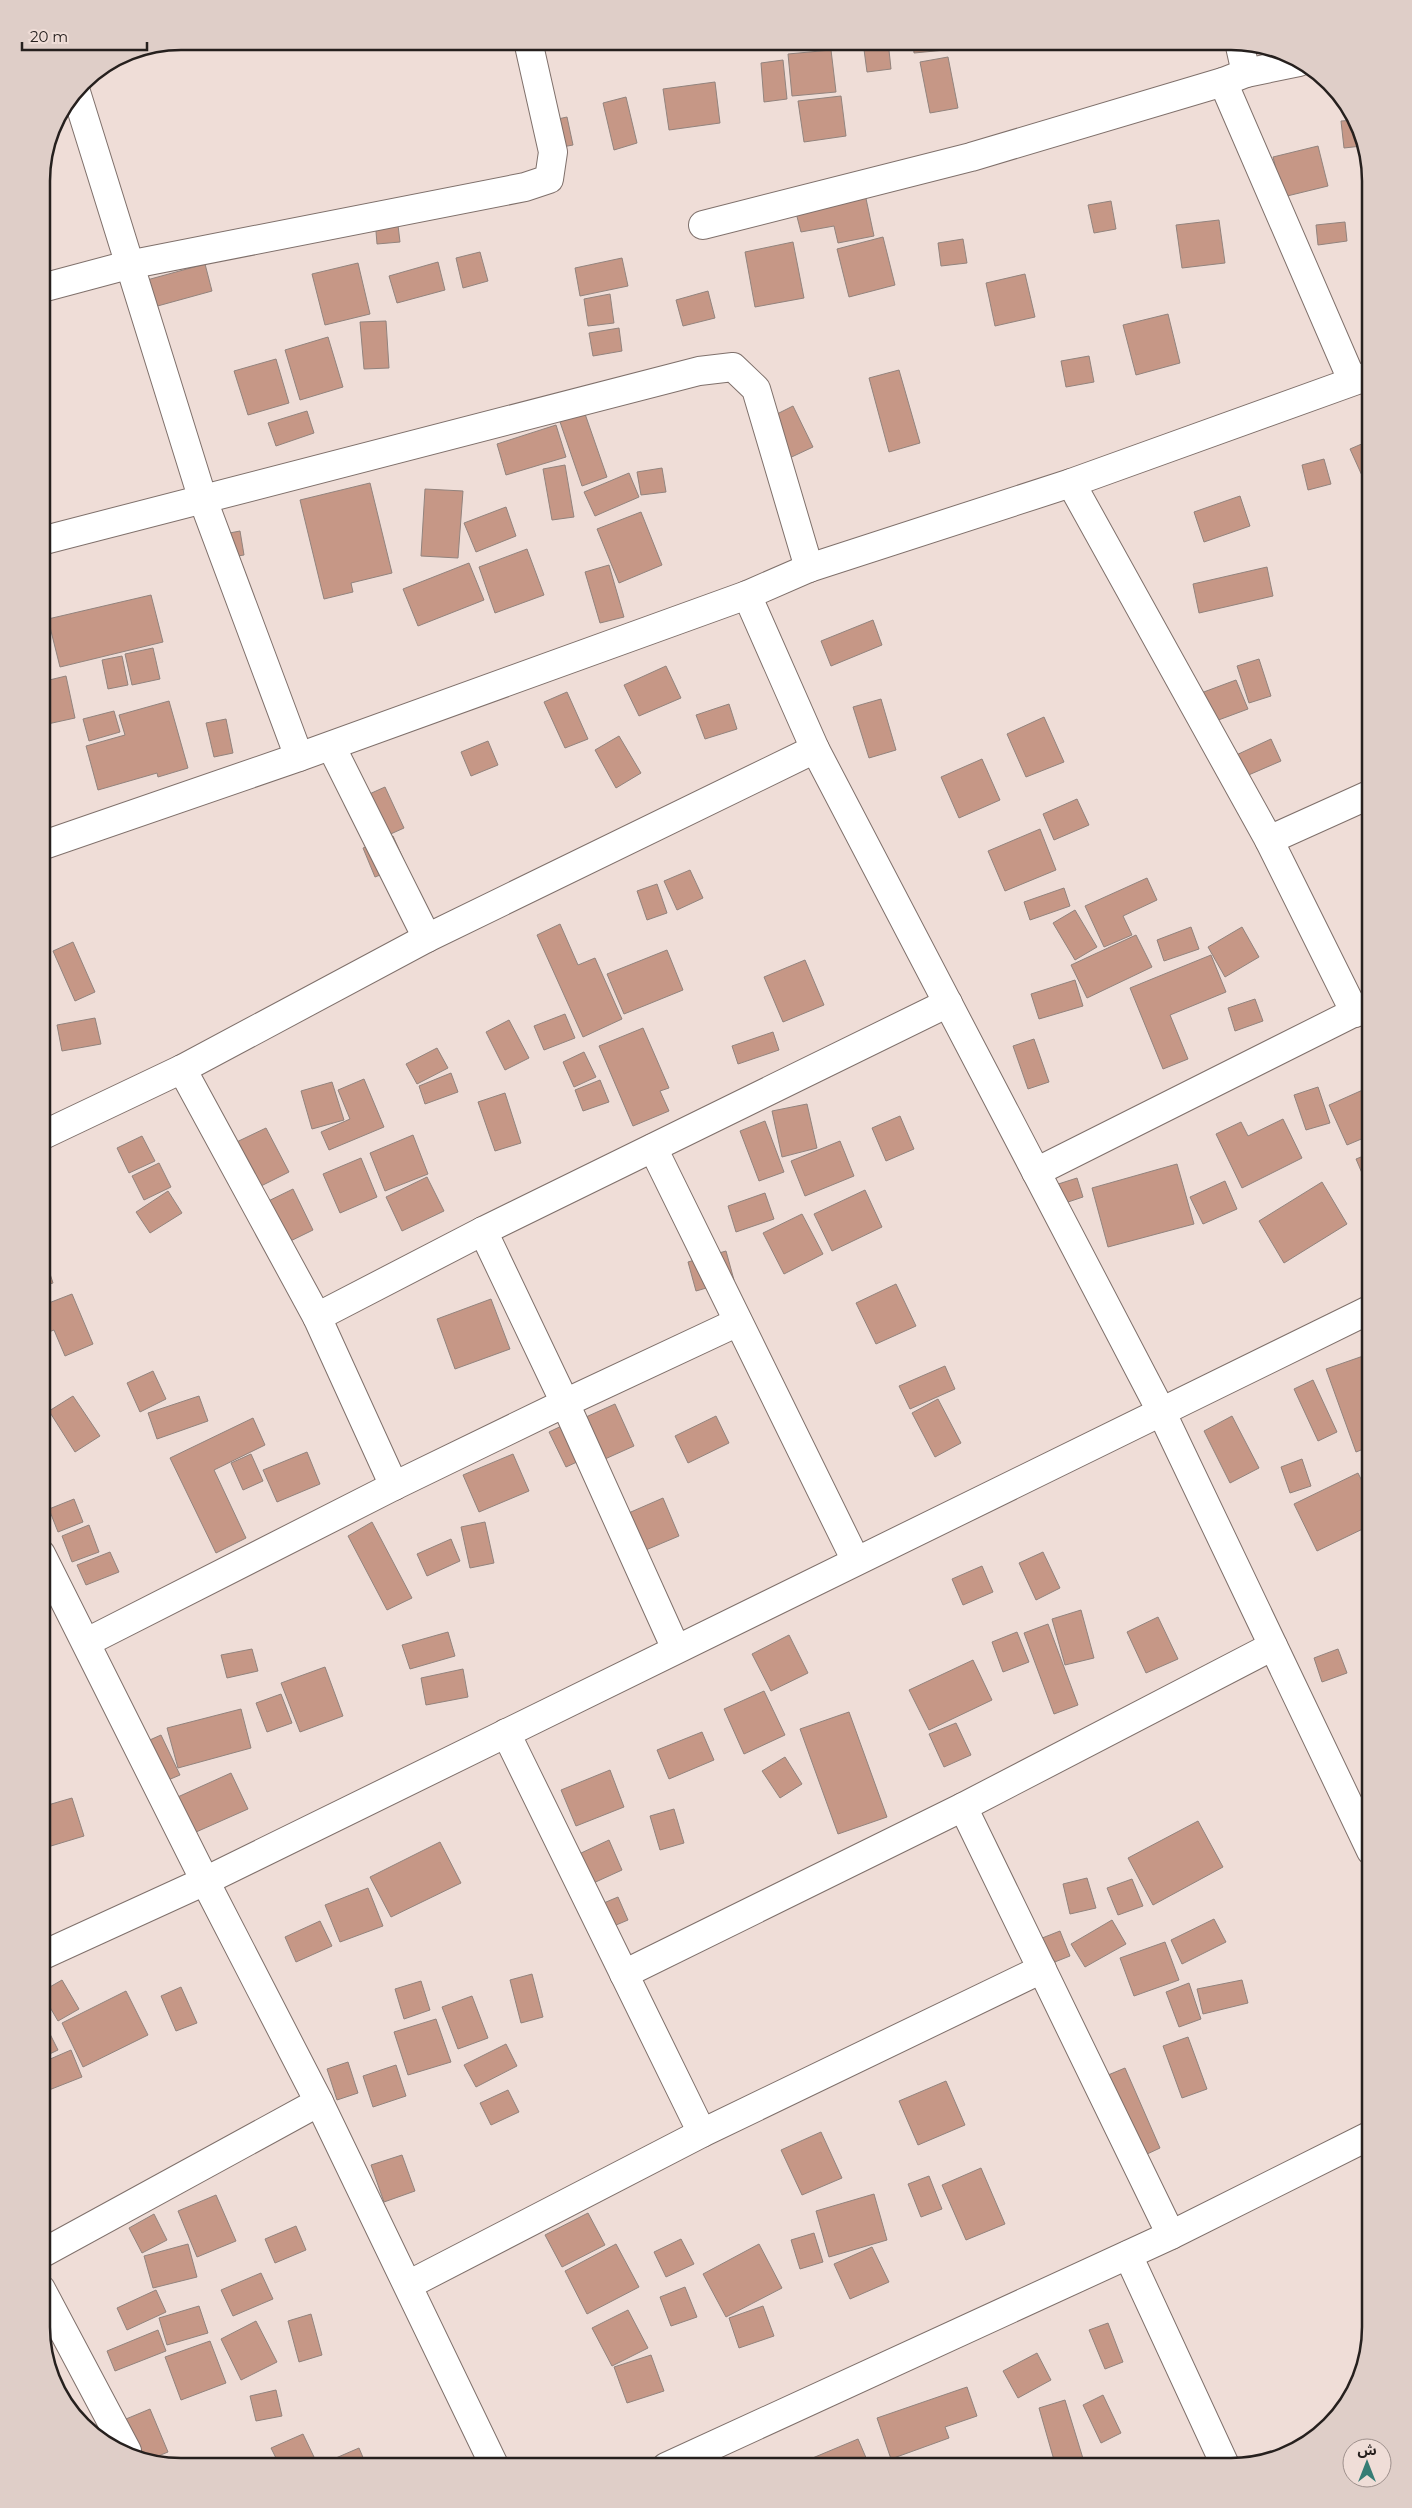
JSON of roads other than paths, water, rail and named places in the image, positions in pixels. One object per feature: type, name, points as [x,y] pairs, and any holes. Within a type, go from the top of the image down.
[{"type":"street","points":[[50,286],[128,265],[516,189],[549,179],[553,152],[530,50]]},
{"type":"street","points":[[50,843],[331,746],[747,594],[809,568],[1071,483],[1361,378],[1235,78],[1238,50]]},
{"type":"street","points":[[703,225],[971,157],[1235,78],[1290,64]]},
{"type":"street","points":[[78,100],[128,265],[203,500],[299,757]]},
{"type":"street","points":[[50,539],[690,373],[733,367],[756,389],[809,568]]},
{"type":"street","points":[[1071,483],[1362,1007]]},
{"type":"street","points":[[747,594],[815,749],[1161,1411],[1273,1646],[1362,1823]]},
{"type":"street","points":[[331,746],[428,938]]},
{"type":"street","points":[[50,1132],[182,1069],[428,938],[815,749]]},
{"type":"street","points":[[1269,840],[1362,798]]},
{"type":"street","points":[[317,1317],[483,1231],[948,1003]]},
{"type":"street","points":[[1036,1172],[1362,1009]]},
{"type":"street","points":[[182,1069],[317,1317],[394,1486]]},
{"type":"street","points":[[653,1148],[856,1561]]},
{"type":"street","points":[[483,1231],[565,1402],[676,1649]]},
{"type":"street","points":[[50,1952],[205,1881],[1362,1313]]},
{"type":"street","points":[[87,1642],[394,1486],[565,1402],[738,1322]]},
{"type":"street","points":[[50,1571],[205,1881],[319,2102],[491,2458]]},
{"type":"street","points":[[624,1974],[962,1807],[1273,1646]]},
{"type":"street","points":[[506,1733],[702,2133]]},
{"type":"street","points":[[962,1807],[1171,2235]]},
{"type":"street","points":[[408,2285],[702,2133],[1042,1969]]},
{"type":"street","points":[[50,2249],[319,2102]]},
{"type":"street","points":[[686,2458],[1171,2235],[1362,2140]]},
{"type":"street","points":[[1128,2255],[1222,2458]]},
{"type":"street","points":[[50,2310],[99,2422],[117,2441]]}]
